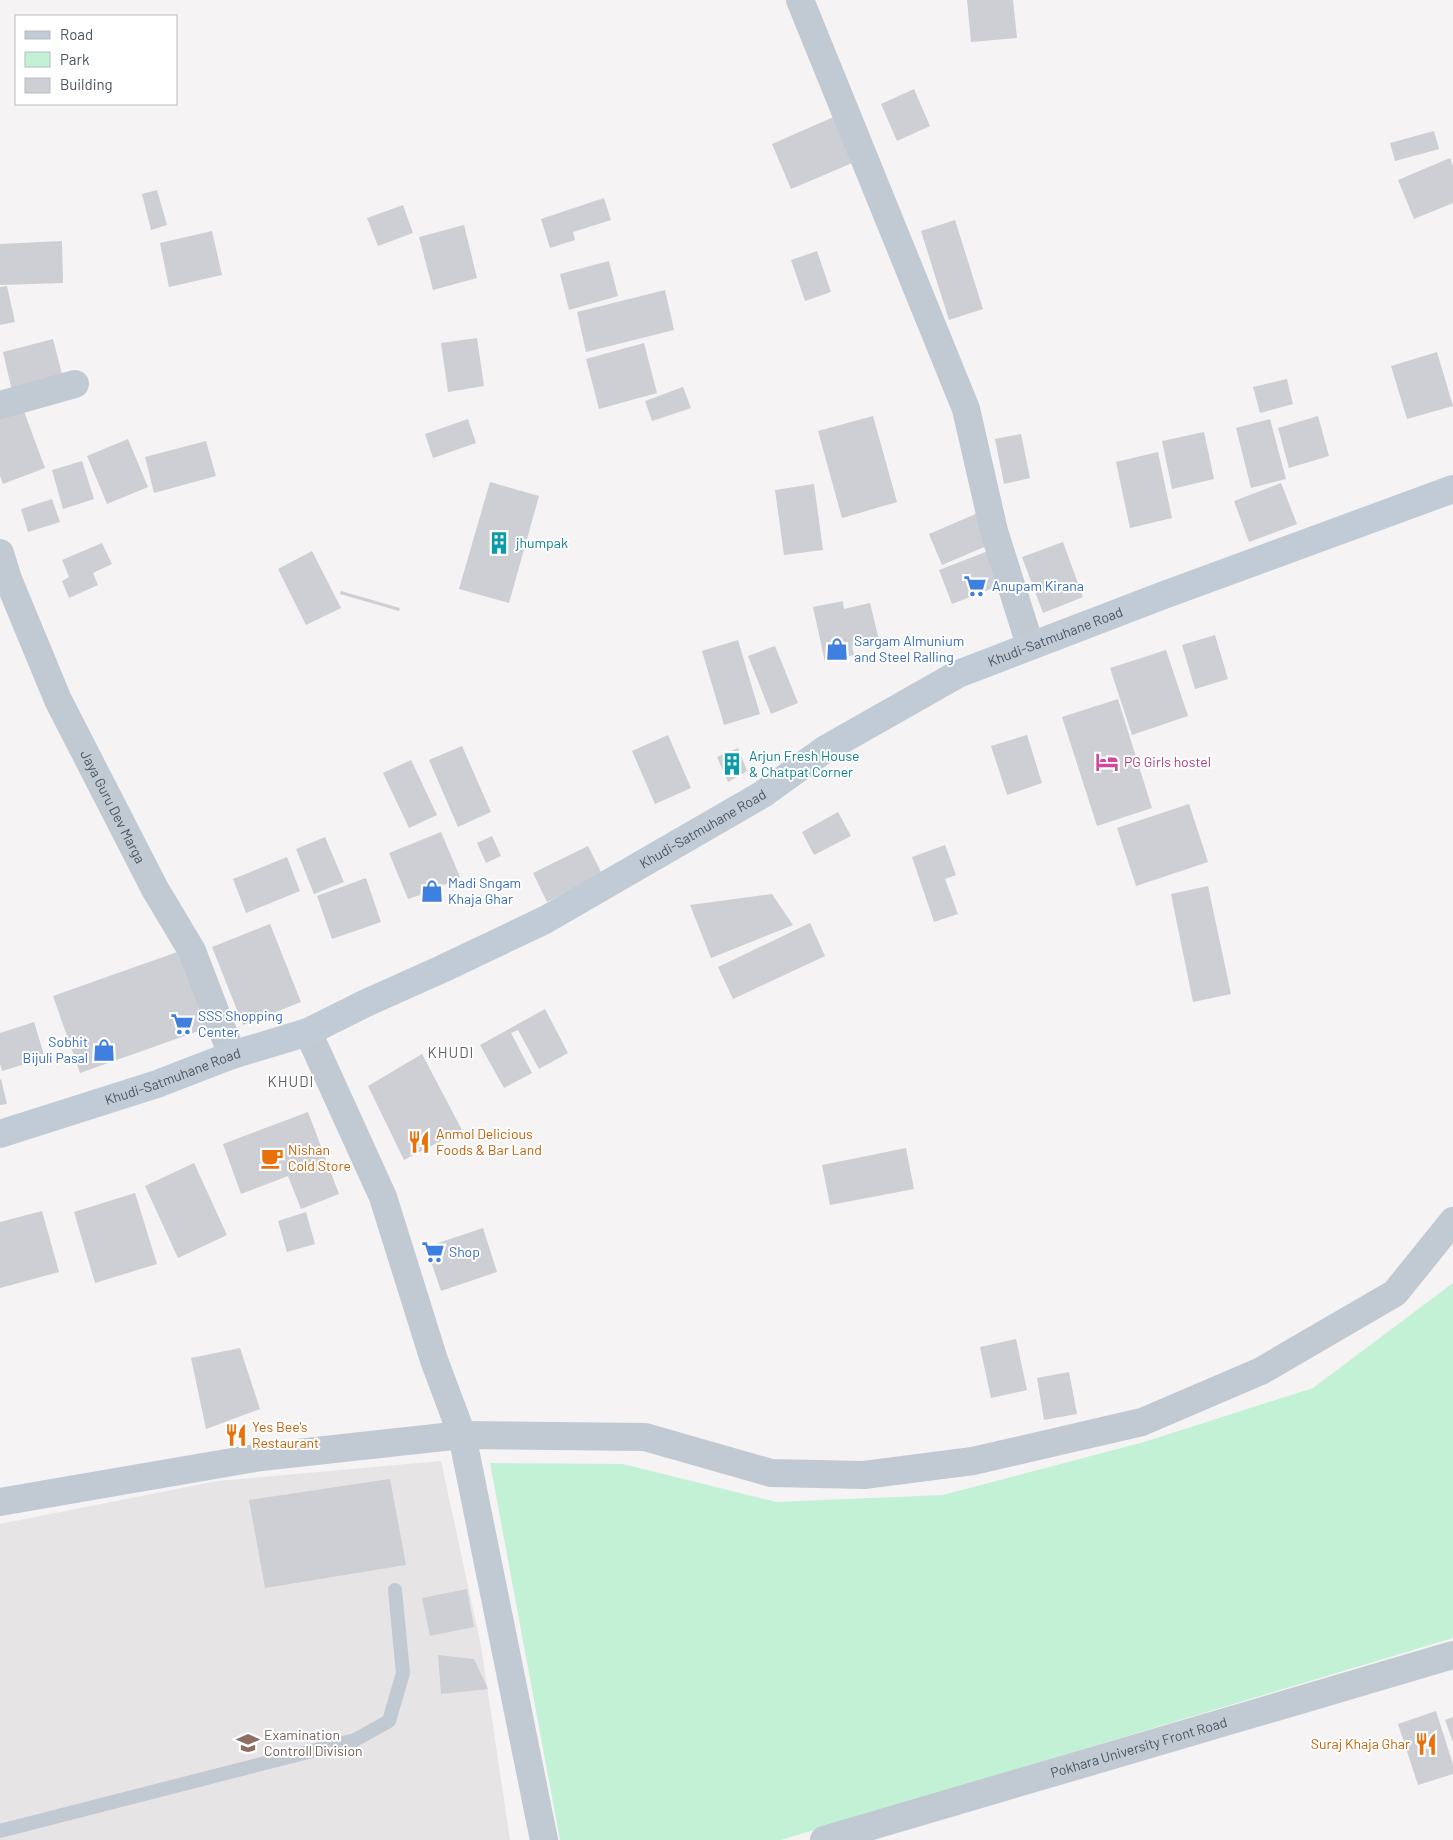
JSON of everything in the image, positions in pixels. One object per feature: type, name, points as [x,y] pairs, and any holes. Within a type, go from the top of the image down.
[{"type":"main road","name":"Khudi-Satmuhane Road","points":[[0,1134],[157,1084],[232,1055],[308,1032],[545,920],[763,794],[824,750],[958,674],[1030,645],[1453,489]]},
{"type":"street","points":[[800,0],[966,409],[994,531],[1030,645]]},
{"type":"street","points":[[0,405],[75,384]]},
{"type":"street","name":"Jaya Guru Dev Marga","points":[[0,553],[8,579],[58,700],[155,889],[192,951],[232,1055]]},
{"type":"street","points":[[308,1032],[383,1197],[434,1360],[462,1435],[544,1840]]},
{"type":"street","points":[[0,1502],[261,1457],[462,1435],[646,1437],[771,1473],[864,1475],[973,1461],[1142,1422],[1261,1371],[1395,1293],[1453,1221]]},
{"type":"street","name":"Pokhara University Front Road","points":[[824,1840],[1453,1655]]},
{"type":"lane","points":[[0,1831],[355,1740],[389,1721],[403,1673],[395,1590]]},
{"type":"shaded area","name":"Examination Controll Division","points":[[441,1461],[481,1646],[510,1840],[0,1840],[0,1524],[217,1481]]},
{"type":"green space","points":[[1453,1283],[1453,1638],[781,1840],[560,1840],[490,1463],[623,1464],[776,1502],[943,1495],[1144,1442],[1313,1388]]},
{"type":"building","points":[[967,0],[1013,0],[1017,38],[971,42]]},
{"type":"building","points":[[914,89],[930,126],[897,141],[881,104]]},
{"type":"building","points":[[838,115],[857,161],[791,189],[772,144]]},
{"type":"building","points":[[1434,131],[1439,149],[1395,161],[1390,143]]},
{"type":"building","points":[[1450,158],[1453,166],[1453,203],[1414,219],[1398,180]]},
{"type":"building","points":[[157,190],[167,225],[151,230],[142,194]]},
{"type":"building","points":[[604,198],[611,220],[573,232],[575,240],[550,248],[541,219]]},
{"type":"building","points":[[403,205],[413,233],[378,246],[367,218]]},
{"type":"building","points":[[955,220],[983,309],[949,320],[921,231]]},
{"type":"building","points":[[464,225],[477,278],[433,290],[419,237]]},
{"type":"building","points":[[212,231],[222,275],[169,287],[160,243]]},
{"type":"building","points":[[62,241],[63,283],[0,285],[0,244]]},
{"type":"building","points":[[817,251],[831,292],[805,301],[791,260]]},
{"type":"building","points":[[609,261],[618,296],[569,310],[560,274]]},
{"type":"building","points":[[7,286],[15,322],[0,325],[0,287]]},
{"type":"building","points":[[665,290],[674,330],[586,352],[577,312]]},
{"type":"building","points":[[477,338],[484,386],[448,392],[441,343]]},
{"type":"building","points":[[53,339],[63,378],[12,391],[3,352]]},
{"type":"building","points":[[644,343],[657,393],[599,409],[586,359]]},
{"type":"building","points":[[1437,352],[1453,406],[1407,419],[1391,366]]},
{"type":"building","points":[[1287,379],[1293,404],[1260,413],[1253,387]]},
{"type":"building","points":[[683,387],[691,408],[652,421],[645,401]]},
{"type":"building","points":[[22,406],[45,468],[3,484],[0,476],[0,414]]},
{"type":"building","points":[[873,416],[897,502],[842,518],[818,431]]},
{"type":"building","points":[[1318,416],[1329,456],[1289,468],[1278,428]]},
{"type":"building","points":[[468,419],[476,443],[433,458],[425,434]]},
{"type":"building","points":[[1270,419],[1286,479],[1251,488],[1236,428]]},
{"type":"building","points":[[1204,432],[1214,479],[1172,489],[1162,441]]},
{"type":"building","points":[[1021,434],[1030,478],[1004,484],[995,439]]},
{"type":"building","points":[[128,439],[148,487],[107,504],[87,456]]},
{"type":"building","points":[[206,441],[216,476],[154,493],[145,457]]},
{"type":"building","points":[[1158,452],[1172,518],[1130,528],[1116,462]]},
{"type":"building","points":[[82,461],[94,499],[63,509],[52,470]]},
{"type":"building","name":"jhumpak","points":[[490,482],[539,496],[509,603],[459,589]]},
{"type":"building","points":[[1281,483],[1297,524],[1249,542],[1234,501]]},
{"type":"building","points":[[814,484],[823,550],[784,555],[775,490]]},
{"type":"building","points":[[52,499],[60,522],[28,532],[21,509]]},
{"type":"building","points":[[978,513],[991,544],[942,565],[929,534]]},
{"type":"building","points":[[1063,542],[1083,597],[1043,613],[1022,557]]},
{"type":"building","points":[[102,543],[112,564],[93,573],[98,585],[69,598],[62,581],[69,577],[62,560]]},
{"type":"building","points":[[996,548],[1009,582],[952,604],[939,570]]},
{"type":"building","points":[[312,551],[341,608],[306,625],[278,569]]},
{"type":"building","points":[[341,591],[400,608],[399,611],[340,594]]},
{"type":"building","points":[[843,601],[844,609],[870,603],[879,640],[852,646],[854,655],[825,662],[813,607]]},
{"type":"building","points":[[1215,635],[1228,679],[1195,689],[1182,645]]},
{"type":"building","points":[[738,640],[760,714],[724,725],[702,651]]},
{"type":"building","points":[[775,646],[798,703],[771,714],[748,656]]},
{"type":"building","points":[[1166,650],[1188,716],[1132,735],[1110,668]]},
{"type":"building","name":"PG Girls hostel","points":[[1118,699],[1152,808],[1097,826],[1062,717]]},
{"type":"building","points":[[668,735],[691,788],[655,804],[632,751]]},
{"type":"building","points":[[1027,735],[1042,783],[1007,795],[991,746]]},
{"type":"building","points":[[462,746],[491,812],[458,827],[429,760]]},
{"type":"building","name":"Arjun Fresh House & Chatpat Corner","points":[[738,748],[747,771],[728,782],[717,757]]},
{"type":"building","points":[[411,760],[437,815],[409,828],[383,773]]},
{"type":"building","points":[[1189,804],[1208,862],[1136,886],[1117,828]]},
{"type":"building","points":[[838,812],[851,836],[814,855],[802,832]]},
{"type":"building","points":[[441,832],[460,877],[432,891],[408,899],[389,853]]},
{"type":"building","points":[[492,836],[501,856],[486,863],[477,843]]},
{"type":"building","points":[[325,837],[344,882],[314,894],[296,849]]},
{"type":"building","points":[[945,845],[956,875],[945,879],[958,914],[934,922],[912,857]]},
{"type":"building","points":[[588,846],[602,874],[547,902],[533,873]]},
{"type":"building","points":[[287,857],[300,891],[246,913],[233,879]]},
{"type":"building","points":[[366,878],[381,922],[332,939],[317,896]]},
{"type":"building","points":[[1208,886],[1231,994],[1193,1002],[1171,894]]},
{"type":"building","points":[[772,894],[793,925],[711,958],[690,905]]},
{"type":"building","points":[[810,923],[825,956],[733,999],[718,967]]},
{"type":"building","points":[[270,924],[301,1002],[243,1025],[212,947]]},
{"type":"building","points":[[180,951],[207,1028],[80,1073],[53,996]]},
{"type":"building","points":[[545,1009],[568,1053],[539,1069],[518,1030],[511,1033],[532,1073],[504,1088],[480,1045]]},
{"type":"building","points":[[34,1022],[45,1058],[2,1071],[0,1064],[0,1033]]},
{"type":"building","points":[[422,1054],[462,1130],[404,1160],[368,1086]]},
{"type":"building","points":[[0,1080],[7,1104],[0,1105]]},
{"type":"building","points":[[308,1112],[339,1194],[301,1209],[288,1176],[241,1194],[223,1144]]},
{"type":"building","points":[[906,1148],[914,1189],[830,1205],[822,1165]]},
{"type":"building","points":[[194,1163],[227,1235],[178,1258],[145,1186]]},
{"type":"building","points":[[135,1193],[157,1264],[95,1283],[74,1212]]},
{"type":"building","points":[[42,1211],[59,1272],[0,1288],[0,1222]]},
{"type":"building","points":[[306,1212],[315,1244],[287,1252],[278,1221]]},
{"type":"building","points":[[483,1228],[497,1272],[441,1291],[426,1247]]},
{"type":"building","points":[[1016,1339],[1027,1390],[991,1398],[980,1347]]},
{"type":"building","points":[[240,1348],[260,1409],[206,1429],[191,1358]]},
{"type":"building","points":[[1069,1372],[1077,1414],[1044,1420],[1037,1378]]},
{"type":"building","points":[[390,1479],[406,1565],[265,1588],[249,1500]]},
{"type":"building","points":[[467,1589],[474,1627],[430,1636],[422,1598]]},
{"type":"building","points":[[438,1655],[474,1659],[488,1689],[441,1694]]},
{"type":"building","name":"Suraj Khaja Ghar","points":[[1436,1711],[1453,1764],[1453,1774],[1418,1785],[1398,1724]]},
{"type":"building","points":[[1453,1717],[1453,1742],[1445,1720]]},
{"type":"place","name":"jhumpak","points":[[499,543]]},
{"type":"place","name":"Anupam Kirana","points":[[975,586]]},
{"type":"place","name":"Sargam Almunium and Steel Ralling","points":[[837,649]]},
{"type":"place","name":"PG Girls hostel","points":[[1107,762]]},
{"type":"place","name":"Arjun Fresh House & Chatpat Corner","points":[[732,764]]},
{"type":"place","name":"Madi Sngam Khaja Ghar","points":[[432,891]]},
{"type":"place","name":"SSS Shopping Center","points":[[182,1024]]},
{"type":"place","name":"Sobhit Bijuli Pasal","points":[[104,1050]]},
{"type":"place","name":"Anmol Delicious Foods & Bar Land","points":[[419,1142]]},
{"type":"place","name":"Nishan Cold Store","points":[[272,1158]]},
{"type":"place","name":"Shop","points":[[433,1252]]},
{"type":"place","name":"Yes Bee's Restaurant","points":[[236,1435]]},
{"type":"place","name":"Examination Controll Division","points":[[248,1743]]},
{"type":"place","name":"Suraj Khaja Ghar","points":[[1426,1744]]},
{"type":"district","name":"KHUDI","points":[[451,1053]]},
{"type":"district","name":"KHUDI","points":[[291,1082]]}]
